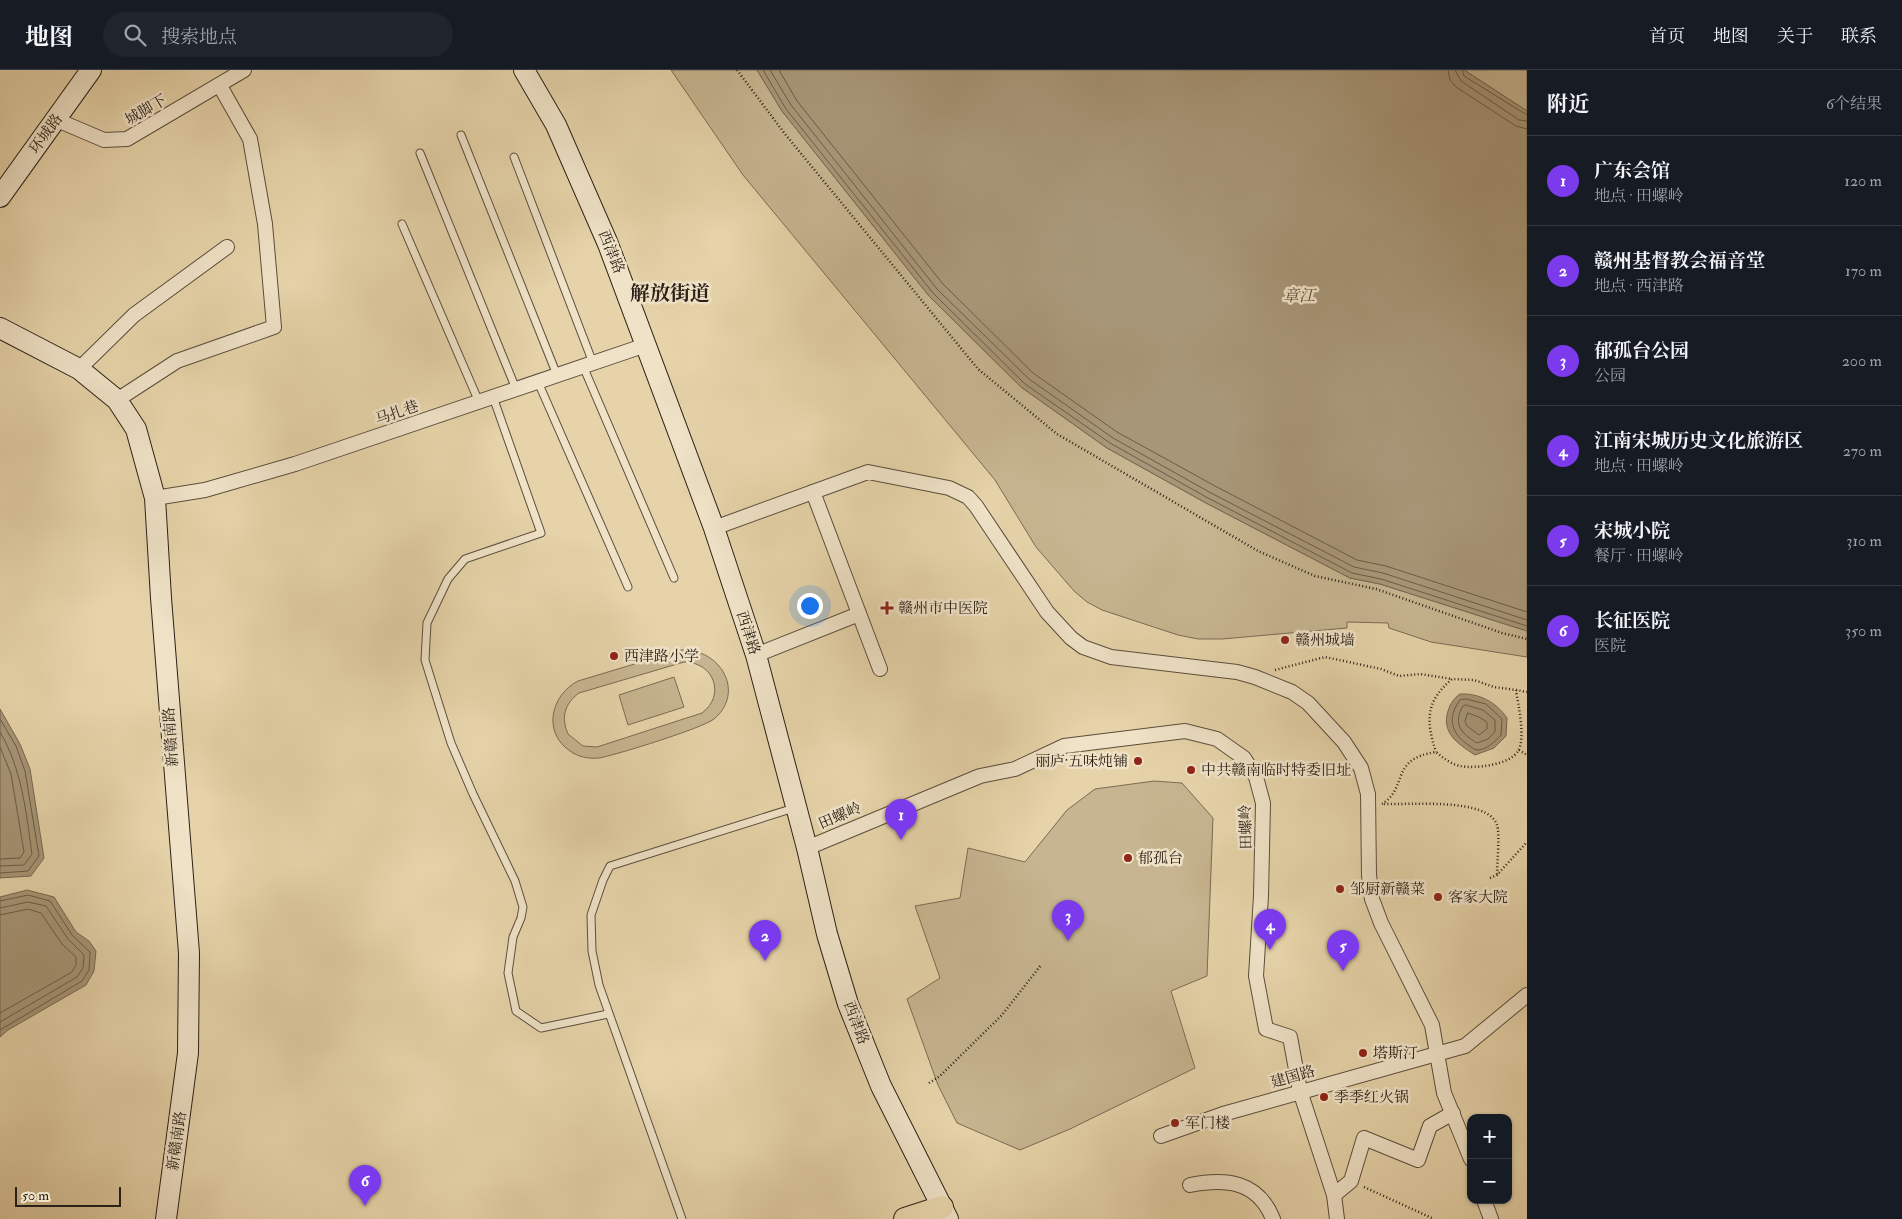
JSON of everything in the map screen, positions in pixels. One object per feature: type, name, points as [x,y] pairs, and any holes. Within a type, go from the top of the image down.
[{"type":"main road","name":"环城路","points":[[0,197],[92,70]]},
{"type":"main road","name":"西津路","points":[[524,70],[556,124],[608,244],[714,528],[756,655],[807,848],[827,934],[848,1004],[881,1086],[945,1213]]},
{"type":"main road","name":"新赣南路","points":[[0,328],[79,369],[117,400],[136,429],[155,498],[189,953],[188,1053],[166,1219]]},
{"type":"main road","points":[[905,1219],[945,1213]]},
{"type":"main road","points":[[918,1219],[945,1213]]},
{"type":"street","name":"城脚下","points":[[57,120],[104,140],[127,140],[244,70]]},
{"type":"street","points":[[117,400],[177,361],[274,327],[265,224],[250,139],[220,86]]},
{"type":"street","points":[[79,369],[134,316],[227,247]]},
{"type":"street","name":"马扎巷","points":[[155,498],[205,490],[295,464],[646,345]]},
{"type":"street","points":[[714,528],[868,472],[960,492],[976,506],[1047,612],[1071,638],[1083,647],[1111,657],[1237,672],[1255,677],[1292,692],[1321,715],[1344,742],[1361,768],[1368,804],[1369,875],[1372,899],[1381,924],[1432,1025],[1444,1093],[1467,1149]]},
{"type":"street","points":[[813,492],[880,669]]},
{"type":"street","points":[[756,655],[859,614]]},
{"type":"street","name":"田螺岭","points":[[807,848],[980,776],[1015,769],[1064,746],[1185,732],[1217,738],[1244,758],[1256,777],[1263,803],[1261,896],[1256,976],[1266,1029],[1290,1037],[1300,1092],[1334,1195],[1337,1219]]},
{"type":"street","name":"建国路","points":[[1161,1136],[1300,1092],[1465,1046],[1527,995]]},
{"type":"street","points":[[1334,1195],[1351,1181],[1364,1138],[1418,1160],[1430,1126],[1453,1113]]},
{"type":"street","points":[[1190,1185],[1221,1180],[1244,1186],[1262,1201],[1273,1219]]},
{"type":"street","points":[[1485,1204],[1490,1219]]},
{"type":"lane","points":[[461,135],[557,375]]},
{"type":"lane","points":[[420,153],[516,389]]},
{"type":"lane","points":[[514,157],[588,365],[674,578]]},
{"type":"lane","points":[[402,224],[479,402]]},
{"type":"lane","points":[[538,382],[628,587]]},
{"type":"lane","points":[[493,397],[541,533],[465,559],[448,579],[426,623],[425,660],[451,743],[473,794],[515,880],[523,907],[522,918],[513,937],[508,973],[516,1011],[541,1028],[608,1014]]},
{"type":"lane","points":[[682,1219],[608,1014],[592,951],[591,915],[610,866],[796,807]]},
{"type":"path","points":[[737,70],[785,134],[978,369],[1057,434],[1258,551],[1315,576],[1376,589],[1502,633],[1527,639]]},
{"type":"path","points":[[1255,677],[1290,664],[1326,657],[1381,669],[1399,676],[1420,674],[1474,680],[1494,687],[1527,692]]},
{"type":"path","points":[[1452,679],[1437,693],[1430,711],[1428,723],[1436,752],[1446,760],[1460,766],[1478,766],[1512,758],[1519,750],[1521,727],[1516,690]]},
{"type":"path","points":[[1519,750],[1527,755]]},
{"type":"path","points":[[1384,804],[1410,760],[1422,754],[1436,752]]},
{"type":"path","points":[[1368,804],[1454,805],[1478,808],[1492,816],[1498,826],[1497,875]]},
{"type":"path","points":[[1490,878],[1497,875],[1527,842]]},
{"type":"path","points":[[929,1083],[940,1076],[1002,1015],[1041,965]]},
{"type":"path","points":[[1351,1181],[1434,1219]]},
{"type":"shaded area","points":[[671,70],[757,70],[782,111],[929,296],[1021,387],[1107,448],[1206,503],[1350,578],[1380,584],[1527,631],[1527,657],[1431,642],[1389,628],[1388,623],[1347,622],[1347,628],[1222,639],[1198,639],[1178,635],[1102,610],[1087,602],[1074,591],[1036,547],[995,480],[743,175]]},
{"type":"shaded area","points":[[1464,70],[1527,70],[1527,111]]},
{"type":"shaded area","points":[[681,650],[695,651],[707,656],[717,664],[724,674],[728,685],[728,697],[723,708],[714,719],[707,723],[677,735],[623,752],[599,758],[588,758],[573,753],[561,743],[553,724],[553,714],[561,695],[578,681]],"holes":[[[684,662],[694,663],[703,667],[709,673],[715,689],[714,697],[702,713],[597,747],[583,746],[568,734],[564,717],[565,712],[570,702],[579,693]]]},
{"type":"shaded area","points":[[674,677],[684,707],[628,725],[619,695]]},
{"type":"shaded area","points":[[1154,781],[1182,783],[1213,818],[1207,976],[1171,991],[1195,1068],[1070,1129],[1020,1150],[957,1123],[938,1085],[907,999],[940,978],[915,906],[960,898],[968,848],[1025,862],[1067,810],[1095,789]]},
{"type":"water","name":"章江","points":[[757,70],[1464,70],[1527,111],[1527,631],[1380,584],[1350,578],[1206,503],[1107,448],[1021,387],[929,296],[782,111]]},
{"type":"water","points":[[1460,694],[1474,695],[1492,703],[1507,718],[1506,736],[1494,748],[1475,755],[1452,737],[1446,719],[1452,701]]},
{"type":"water","points":[[0,709],[20,744],[30,769],[44,858],[31,876],[0,878]]},
{"type":"water","points":[[27,890],[54,897],[76,932],[89,941],[96,951],[94,971],[86,985],[8,1030],[0,1037],[0,897]]},
{"type":"place","name":"赣州市中医院","points":[[887,608]]},
{"type":"place","name":"赣州城墙","points":[[1285,640]]},
{"type":"place","name":"西津路小学","points":[[614,656]]},
{"type":"place","name":"丽庐·五味炖铺","points":[[1138,761]]},
{"type":"place","name":"中共赣南临时特委旧址","points":[[1191,770]]},
{"type":"place","name":"广东会馆","points":[[901,840]]},
{"type":"place","name":"郁孤台","points":[[1128,858]]},
{"type":"place","name":"邹厨新赣菜","points":[[1340,889]]},
{"type":"place","name":"客家大院","points":[[1438,897]]},
{"type":"place","name":"郁孤台公园","points":[[1068,941]]},
{"type":"place","name":"江南宋城历史文化旅游区","points":[[1270,950]]},
{"type":"place","name":"赣州基督教会福音堂","points":[[765,961]]},
{"type":"place","name":"宋城小院","points":[[1343,971]]},
{"type":"place","name":"塔斯汀","points":[[1363,1053]]},
{"type":"place","name":"季季红火锅","points":[[1324,1097]]},
{"type":"place","name":"军门楼","points":[[1175,1123]]},
{"type":"place","name":"长征医院","points":[[365,1206]]},
{"type":"district","name":"解放街道","points":[[670,293]]}]
